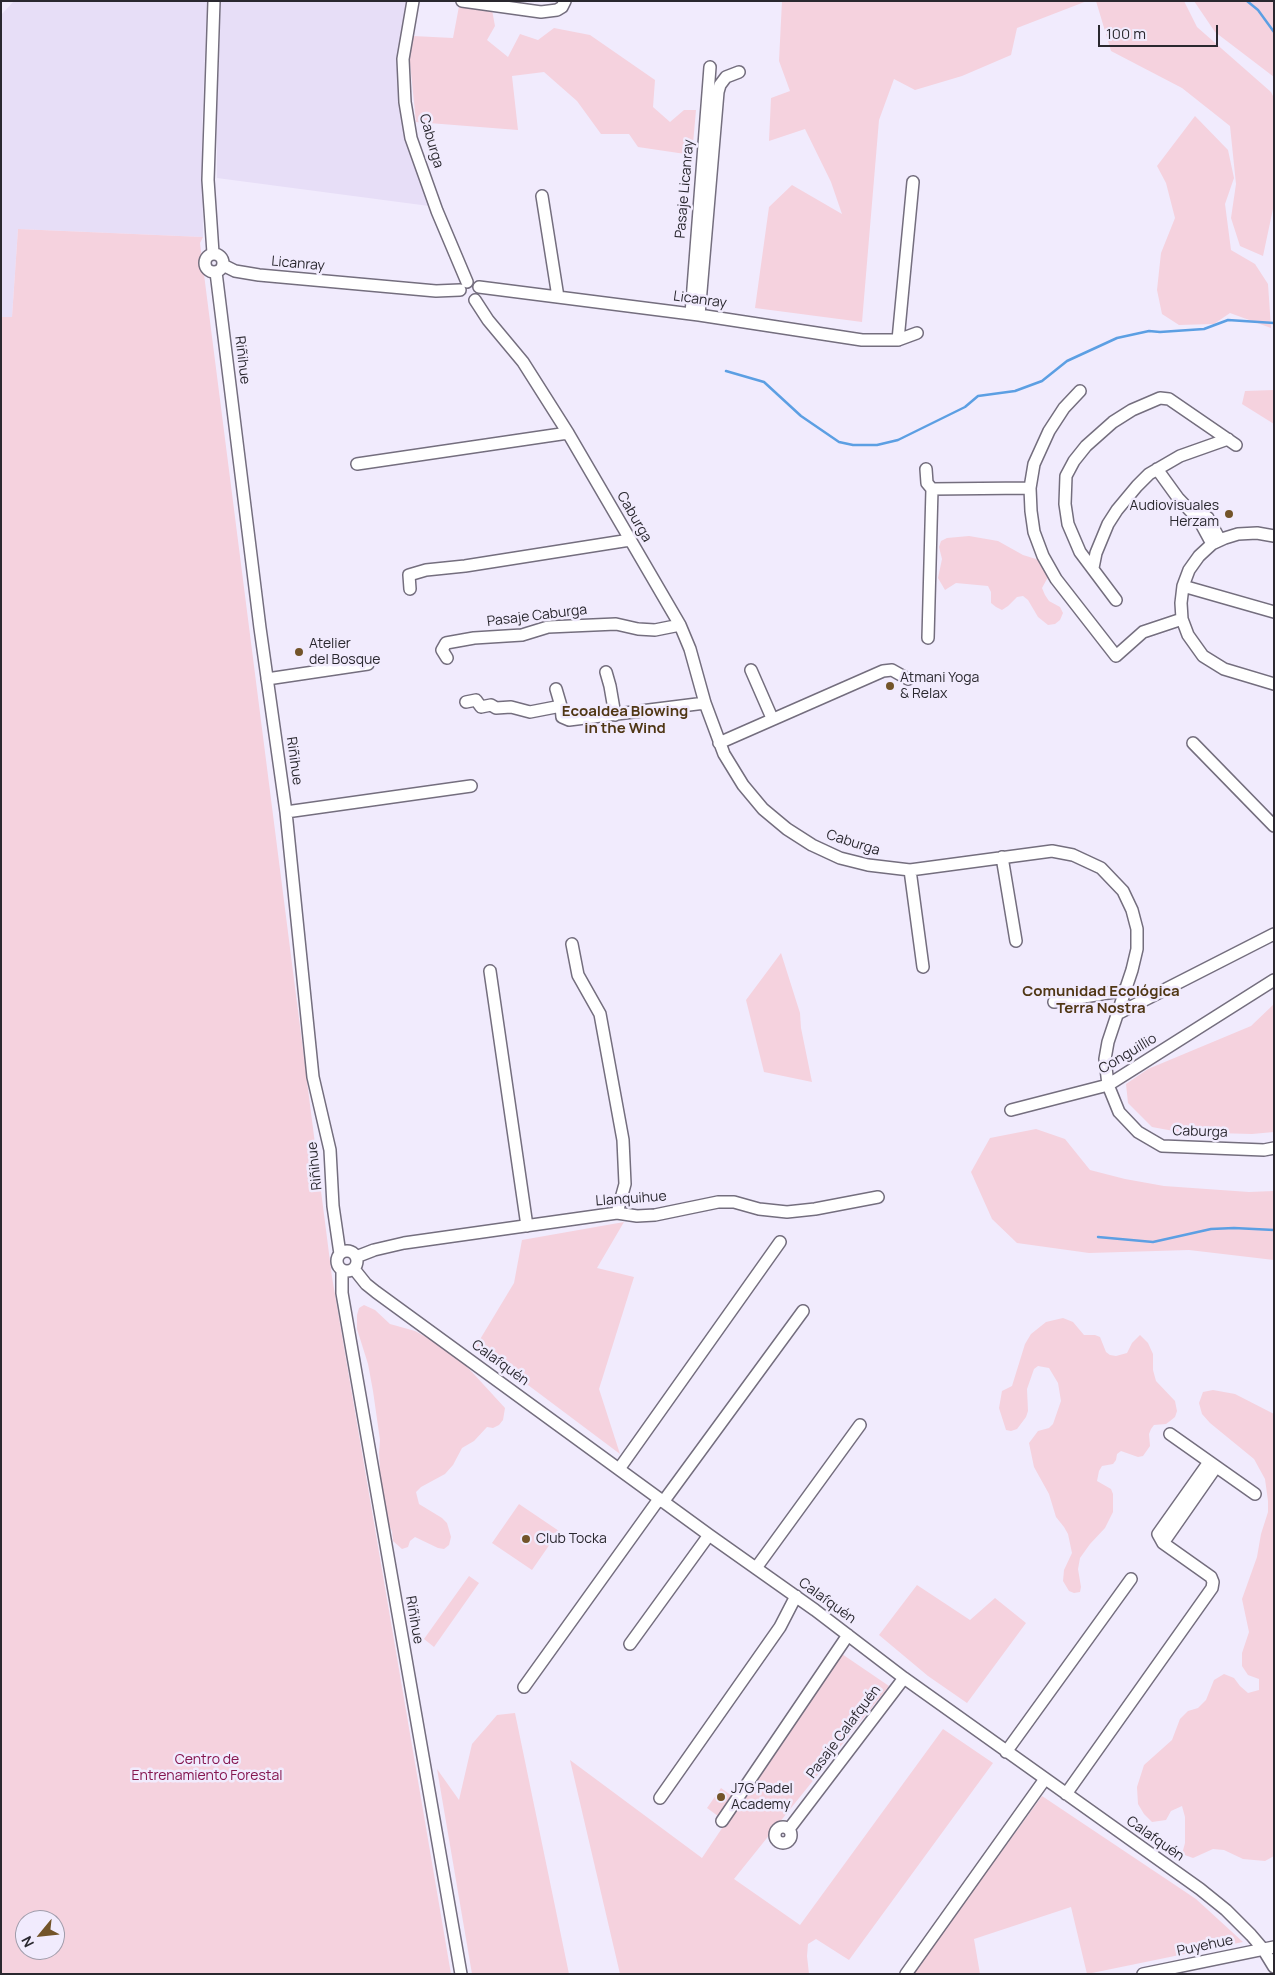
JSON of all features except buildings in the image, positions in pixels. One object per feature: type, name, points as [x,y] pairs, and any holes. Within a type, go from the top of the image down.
[{"type":"street","points":[[214,1],[208,180],[213,253],[218,254],[222,258],[220,269]]},
{"type":"street","name":"Caburga","points":[[413,1],[403,59],[405,102],[411,138],[463,286],[461,296],[466,300],[475,300],[488,320],[523,362],[568,433],[680,625],[690,649],[705,703],[719,743],[736,775],[753,797],[775,819],[799,837],[826,852],[854,862],[882,868],[910,870],[1052,851],[1068,853],[1092,863],[1116,883],[1132,910],[1137,929],[1137,949],[1106,1051],[1105,1068],[1108,1085],[1115,1104],[1131,1126],[1145,1137],[1162,1146],[1264,1150],[1274,1148]]},
{"type":"street","points":[[462,1],[541,12],[558,10],[565,1]]},
{"type":"street","name":"Pasaje Licanray","points":[[695,314],[710,66]]},
{"type":"street","points":[[695,314],[718,92],[720,85],[726,77],[739,72]]},
{"type":"street","points":[[898,340],[913,182]]},
{"type":"street","points":[[542,196],[558,297]]},
{"type":"street","name":"Licanray","points":[[220,269],[259,275],[436,291],[463,286]]},
{"type":"street","name":"Riñihue","points":[[220,269],[267,679],[286,812],[313,1077],[330,1150],[333,1206],[340,1254],[336,1262],[342,1270],[342,1293],[461,1974]]},
{"type":"street","points":[[463,286],[472,282],[479,287],[480,293],[475,300]]},
{"type":"street","name":"Licanray","points":[[479,287],[695,314],[862,340],[898,340],[917,333]]},
{"type":"street","points":[[1080,391],[1064,408],[1043,442],[1034,464],[1030,488],[1030,511],[1034,532],[1049,568],[1072,601],[1116,656],[1143,632],[1182,619]]},
{"type":"street","points":[[1093,568],[1100,557],[1117,518],[1138,492],[1159,472],[1184,460],[1232,442],[1169,399],[1160,398],[1132,410],[1113,422],[1086,446],[1074,461],[1068,470],[1066,483],[1065,504],[1069,529],[1080,552],[1116,600]]},
{"type":"street","points":[[357,464],[568,433]]},
{"type":"street","points":[[926,469],[926,483],[932,489],[1030,488]]},
{"type":"street","points":[[1159,472],[1184,505],[1193,506],[1208,518],[1216,542]]},
{"type":"street","points":[[928,638],[932,489]]},
{"type":"street","points":[[1274,536],[1247,532],[1216,542],[1194,562],[1183,586],[1181,603],[1182,619],[1192,642],[1209,661],[1224,669],[1274,684]]},
{"type":"street","points":[[410,589],[409,575],[426,570],[465,566],[630,540]]},
{"type":"street","points":[[1183,586],[1274,612]]},
{"type":"street","name":"Pasaje Caburga","points":[[447,658],[442,650],[446,643],[474,638],[522,635],[548,627],[616,624],[638,629],[655,630],[680,625]]},
{"type":"street","points":[[267,679],[368,664]]},
{"type":"street","points":[[752,670],[772,718]]},
{"type":"street","points":[[719,743],[772,718],[883,671],[892,670],[908,679]]},
{"type":"street","points":[[606,672],[615,716]]},
{"type":"street","points":[[556,689],[562,718],[569,720],[615,716],[705,703]]},
{"type":"street","points":[[466,702],[476,700],[481,707],[492,705],[496,708],[511,707],[530,712],[561,706]]},
{"type":"street","points":[[1193,742],[1274,826]]},
{"type":"street","points":[[286,812],[471,786]]},
{"type":"street","points":[[1002,857],[1016,941]]},
{"type":"street","points":[[910,870],[923,967]]},
{"type":"street","points":[[1118,1014],[1274,934]]},
{"type":"street","points":[[572,944],[578,975],[600,1014],[623,1140],[625,1184],[617,1213]]},
{"type":"street","points":[[490,971],[527,1226]]},
{"type":"street","name":"Conguillio","points":[[1011,1110],[1108,1085],[1274,980]]},
{"type":"street","points":[[1054,1002],[1126,990]]},
{"type":"street","name":"Llanquihue","points":[[356,1257],[374,1250],[404,1243],[617,1213],[637,1216],[655,1215],[718,1202],[734,1202],[758,1209],[787,1212],[815,1210],[878,1197]]},
{"type":"street","points":[[619,1469],[780,1242]]},
{"type":"street","points":[[340,1254],[349,1251],[356,1257],[357,1264],[354,1269],[348,1272],[342,1270]]},
{"type":"street","name":"Calafquén","points":[[354,1269],[366,1284],[376,1292],[709,1535],[796,1596],[1006,1752],[1200,1889],[1268,1948],[1274,1967]]},
{"type":"street","points":[[524,1687],[803,1311]]},
{"type":"street","points":[[756,1568],[860,1425]]},
{"type":"street","points":[[1170,1434],[1255,1494]]},
{"type":"street","points":[[1066,1794],[1213,1585],[1209,1576],[1163,1543],[1212,1464]]},
{"type":"street","points":[[630,1644],[709,1535]]},
{"type":"street","points":[[1006,1752],[1131,1579]]},
{"type":"street","points":[[660,1798],[780,1627],[796,1596]]},
{"type":"street","points":[[722,1821],[848,1635]]},
{"type":"street","name":"Pasaje Calafquén","points":[[789,1829],[904,1678]]},
{"type":"street","points":[[906,1974],[1045,1779]]},
{"type":"street","name":"Puyehue","points":[[1143,1974],[1268,1948]]},
{"type":"shaded area","points":[[14,1],[207,1],[202,130],[203,237],[18,229],[12,317],[1,317],[1,15]]},
{"type":"shaded area","points":[[221,1],[407,1],[403,21],[399,79],[429,206],[217,178],[217,108]]},
{"type":"green space","points":[[460,1],[492,10],[495,26],[487,40],[508,57],[520,34],[538,40],[554,28],[590,35],[655,80],[653,107],[670,122],[684,110],[696,110],[692,155],[638,147],[629,134],[601,134],[577,101],[544,72],[512,76],[518,130],[416,122],[409,53],[413,36],[453,38]]},
{"type":"green space","points":[[782,1],[1087,1],[1017,28],[1011,55],[962,76],[915,90],[894,79],[879,120],[862,322],[755,308],[769,207],[792,185],[842,214],[831,182],[805,129],[769,141],[771,98],[790,91],[779,61]]},
{"type":"green space","points":[[1096,1],[1184,1],[1197,27],[1271,92],[1274,98],[1274,204],[1263,256],[1240,246],[1231,218],[1236,184],[1230,126],[1182,88],[1111,51]]},
{"type":"green space","points":[[1194,1],[1274,1],[1274,77],[1215,32]]},
{"type":"green space","points":[[1195,116],[1228,150],[1234,178],[1225,204],[1231,250],[1255,264],[1268,284],[1271,328],[1230,313],[1214,324],[1179,325],[1162,314],[1157,290],[1161,253],[1175,218],[1166,183],[1157,166]]},
{"type":"green space","name":"Centro de Entrenamiento Forestal","points":[[18,229],[203,237],[200,243],[332,1277],[451,1974],[1,1974],[1,317],[12,317]]},
{"type":"green space","points":[[1274,390],[1274,424],[1242,404],[1245,391]]},
{"type":"green space","points":[[969,536],[998,541],[1023,555],[1036,559],[1042,564],[1048,577],[1042,588],[1049,601],[1060,607],[1063,613],[1060,620],[1055,624],[1048,625],[1038,617],[1028,600],[1023,596],[1017,597],[1002,610],[991,603],[991,592],[988,586],[956,583],[945,590],[938,578],[942,559],[939,547],[941,541],[947,538]]},
{"type":"green space","points":[[781,953],[800,1013],[801,1028],[812,1082],[764,1072],[746,1000]]},
{"type":"green space","points":[[1274,1004],[1274,1132],[1252,1134],[1179,1132],[1152,1127],[1128,1103],[1126,1084],[1148,1069],[1251,1026]]},
{"type":"green space","points":[[1036,1129],[1065,1139],[1090,1170],[1164,1186],[1249,1192],[1274,1191],[1274,1260],[1189,1250],[1089,1253],[1017,1243],[992,1219],[971,1172],[990,1138]]},
{"type":"green space","points":[[624,1222],[597,1268],[634,1277],[599,1389],[620,1454],[476,1346],[514,1283],[522,1240]]},
{"type":"green space","points":[[364,1305],[375,1310],[390,1324],[415,1331],[437,1343],[458,1358],[505,1408],[503,1420],[499,1425],[493,1428],[487,1427],[474,1441],[462,1448],[453,1465],[445,1474],[421,1487],[416,1492],[419,1504],[447,1523],[451,1537],[449,1545],[444,1549],[415,1537],[410,1541],[408,1547],[402,1549],[393,1541],[392,1531],[386,1520],[381,1487],[380,1440],[373,1391],[368,1364],[357,1329],[359,1308]]},
{"type":"green space","points":[[1063,1318],[1073,1322],[1084,1335],[1100,1337],[1106,1352],[1110,1355],[1116,1356],[1127,1353],[1132,1343],[1140,1335],[1148,1343],[1153,1354],[1153,1370],[1156,1381],[1175,1401],[1177,1411],[1175,1417],[1166,1424],[1154,1425],[1149,1434],[1150,1446],[1143,1456],[1138,1457],[1121,1451],[1117,1454],[1113,1464],[1102,1466],[1099,1471],[1097,1481],[1111,1489],[1113,1494],[1113,1512],[1105,1528],[1080,1558],[1078,1569],[1081,1587],[1080,1592],[1074,1593],[1069,1591],[1063,1581],[1064,1570],[1072,1553],[1068,1534],[1056,1517],[1049,1494],[1034,1467],[1029,1443],[1038,1431],[1049,1428],[1053,1424],[1061,1401],[1058,1383],[1049,1368],[1038,1366],[1034,1369],[1027,1389],[1028,1411],[1017,1429],[1006,1430],[999,1408],[1002,1391],[1012,1386],[1025,1344],[1031,1334],[1046,1322]]},
{"type":"green space","points":[[1213,1390],[1235,1394],[1274,1414],[1274,1856],[1265,1861],[1243,1859],[1224,1850],[1213,1849],[1193,1858],[1182,1854],[1185,1843],[1185,1817],[1182,1806],[1171,1811],[1166,1820],[1152,1822],[1138,1804],[1137,1787],[1144,1765],[1172,1740],[1180,1719],[1188,1711],[1198,1708],[1206,1700],[1214,1680],[1224,1674],[1234,1678],[1248,1693],[1259,1690],[1259,1679],[1248,1675],[1242,1666],[1242,1653],[1249,1632],[1242,1599],[1257,1557],[1261,1534],[1268,1512],[1265,1479],[1254,1459],[1210,1423],[1202,1414],[1199,1403],[1203,1392]]},
{"type":"green space","points":[[519,1504],[559,1531],[532,1570],[492,1543]]},
{"type":"green space","points":[[469,1576],[479,1583],[434,1647],[424,1639]]},
{"type":"green space","points":[[917,1585],[970,1620],[995,1598],[1026,1623],[967,1703],[928,1676],[879,1635]]},
{"type":"green space","points":[[842,1654],[889,1686],[734,1879],[800,1925],[943,1729],[993,1763],[849,1960],[816,1939],[808,1944],[809,1974],[620,1974],[570,1760],[702,1858],[812,1694]]},
{"type":"green space","points":[[515,1713],[569,1974],[472,1974],[437,1769],[459,1800],[472,1744],[497,1715]]},
{"type":"green space","points":[[721,1788],[732,1796],[718,1816],[707,1808]]},
{"type":"green space","points":[[1042,1796],[1196,1899],[1243,1942],[1087,1974],[1071,1907],[974,1939],[980,1974],[912,1974]]},
{"type":"waterway","points":[[1247,1],[1258,10],[1274,32]]},
{"type":"waterway","points":[[726,371],[764,382],[801,416],[839,442],[853,445],[877,445],[898,440],[965,407],[978,396],[1015,391],[1042,381],[1067,361],[1117,338],[1149,331],[1204,329],[1228,320],[1274,323]]},
{"type":"waterway","points":[[1098,1237],[1153,1242],[1211,1229],[1274,1230]]},
{"type":"place","name":"Audiovisuales Herzam","points":[[1229,514]]},
{"type":"place","name":"Atelier del Bosque","points":[[299,652]]},
{"type":"place","name":"Atmani Yoga & Relax","points":[[890,686]]},
{"type":"place","name":"Club Tocka","points":[[526,1539]]},
{"type":"place","name":"J7G Padel Academy","points":[[721,1797]]},
{"type":"district","name":"Ecoaldea Blowing in the Wind","points":[[625,720]]},
{"type":"district","name":"Comunidad Ecológica Terra Nostra","points":[[1101,1000]]}]
